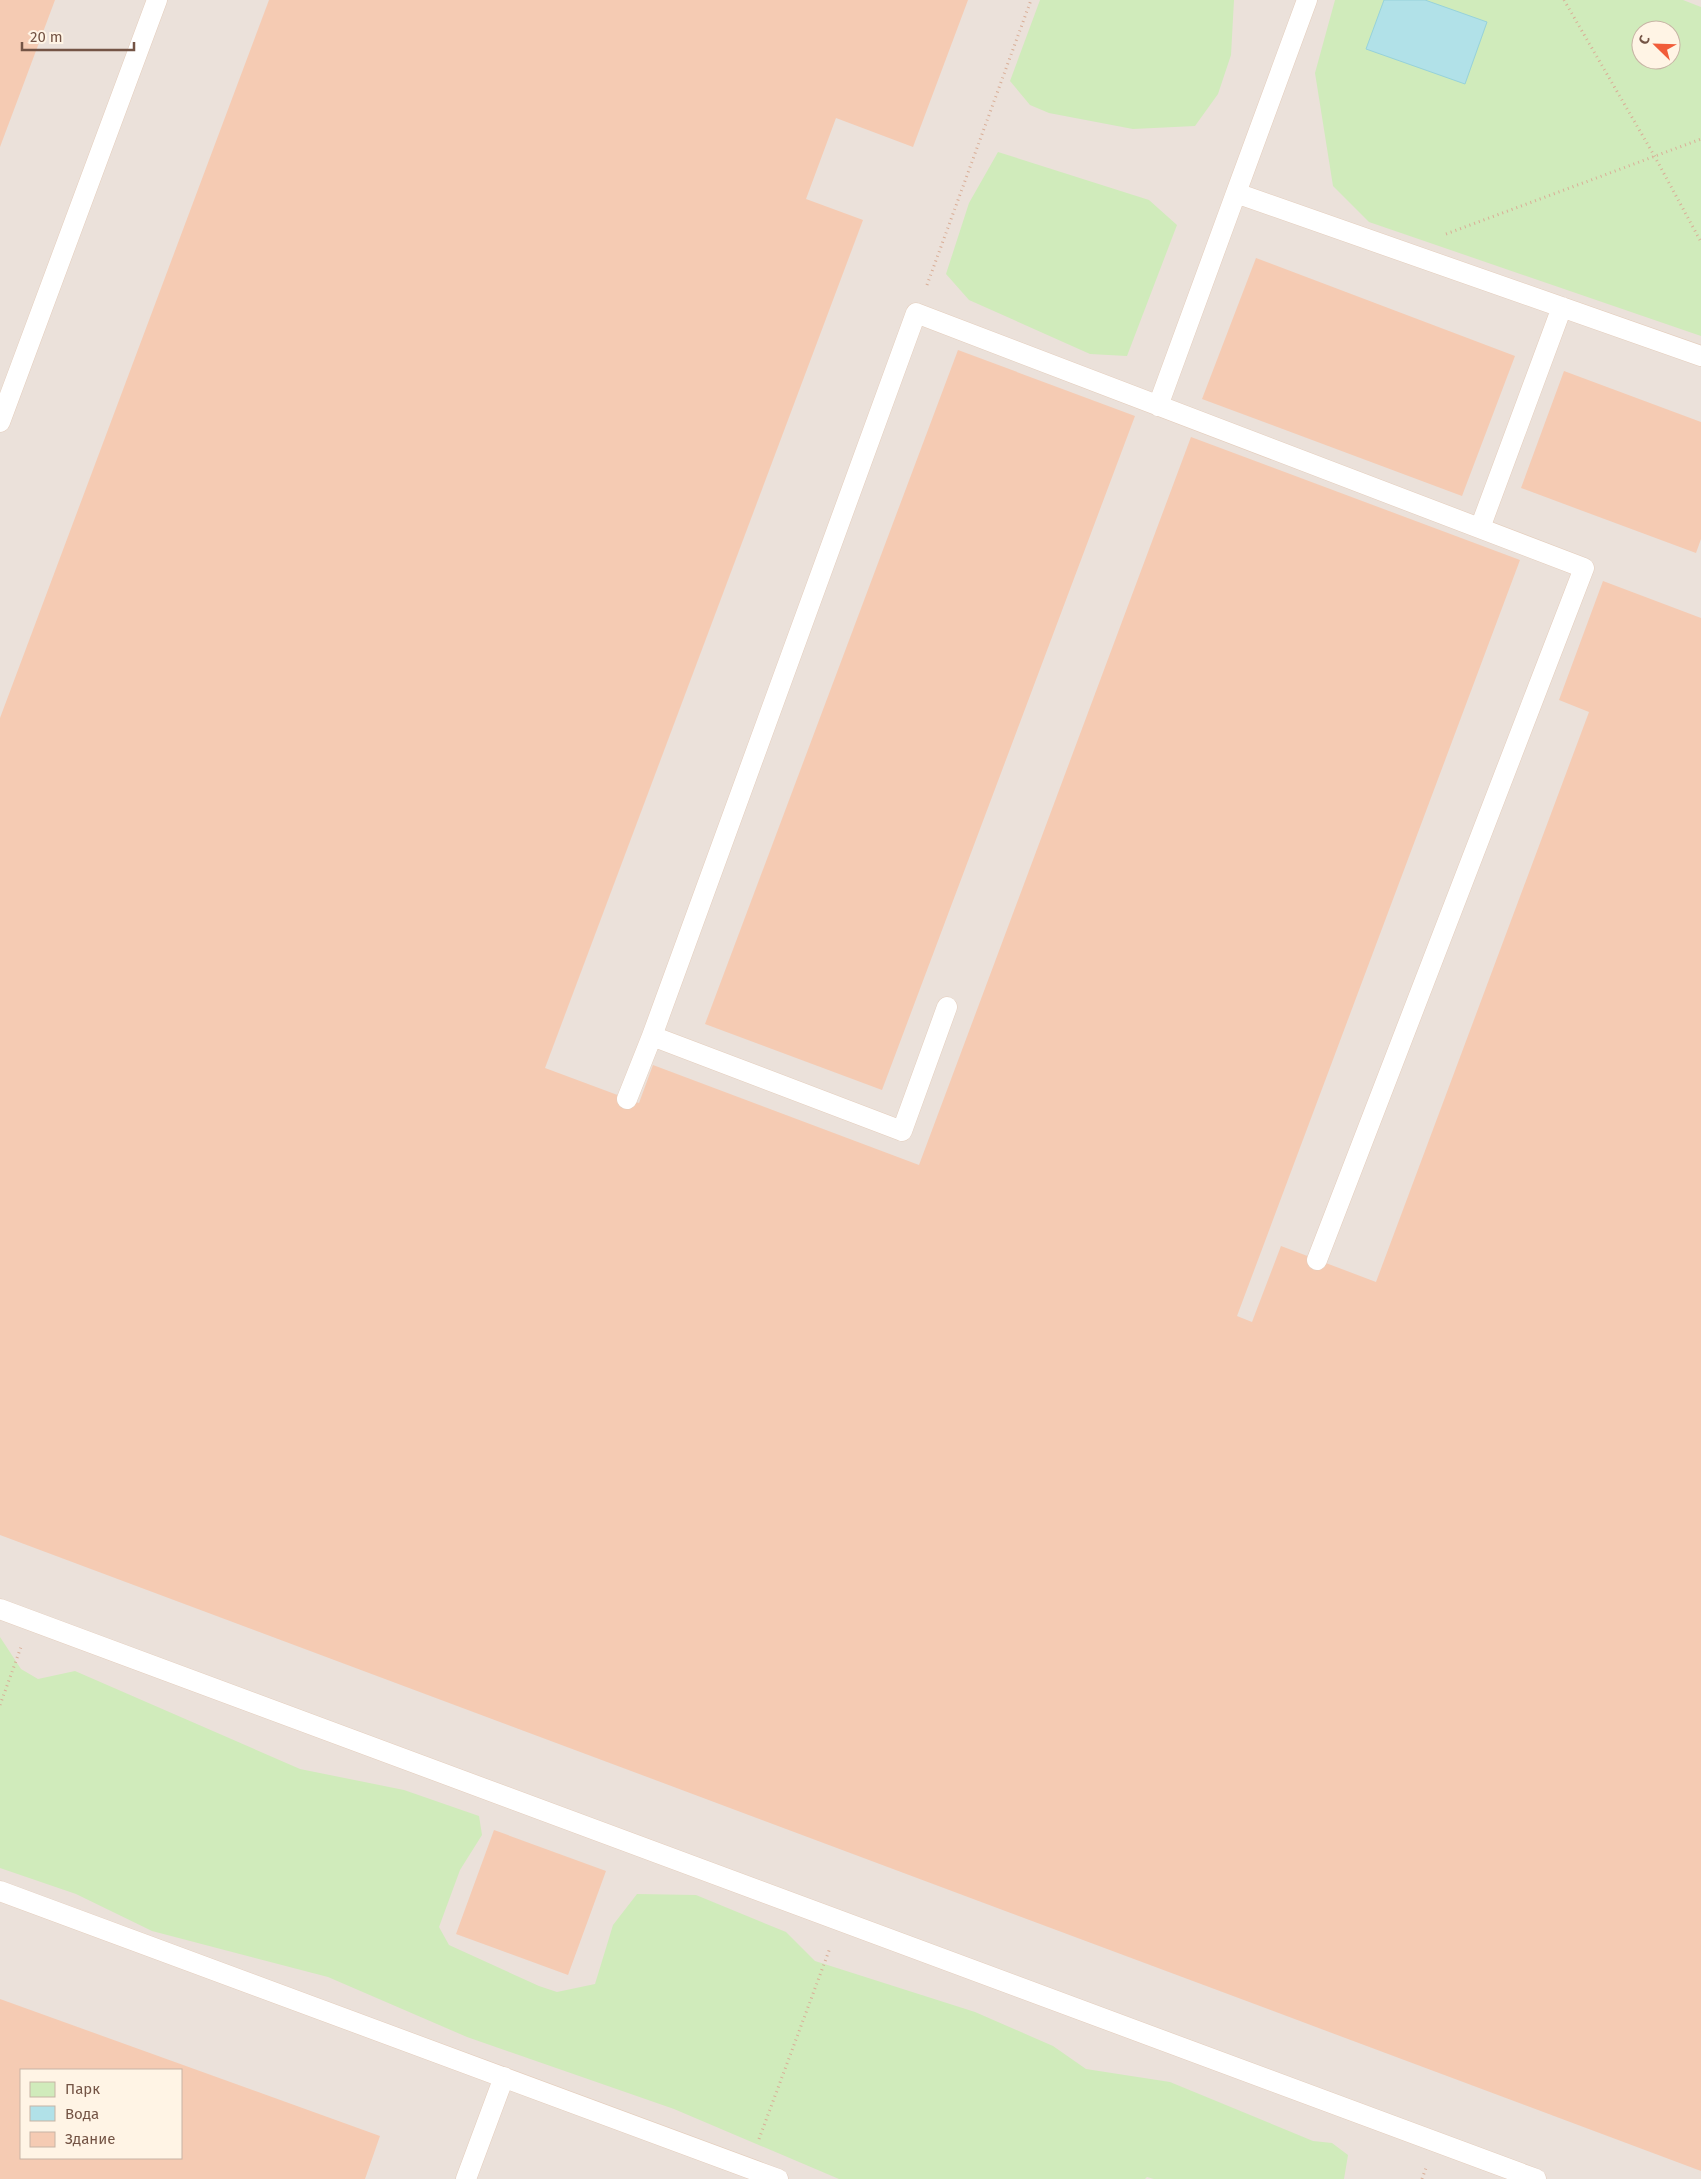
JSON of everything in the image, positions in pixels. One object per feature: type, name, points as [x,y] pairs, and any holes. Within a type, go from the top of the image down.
[{"type":"lane","points":[[0,422],[157,0]]},
{"type":"lane","points":[[1158,406],[1307,0]]},
{"type":"lane","points":[[1236,193],[1701,356]]},
{"type":"lane","points":[[1480,528],[1562,307]]},
{"type":"lane","points":[[627,1099],[652,1036],[916,314],[1584,568],[1317,1260]]},
{"type":"lane","points":[[652,1036],[902,1131],[947,1007]]},
{"type":"lane","points":[[0,1609],[1536,2179]]},
{"type":"lane","points":[[0,1891],[504,2077],[746,2173],[778,2179]]},
{"type":"lane","points":[[466,2179],[504,2077]]},
{"type":"path","points":[[916,314],[1031,0]]},
{"type":"path","points":[[1564,0],[1655,157],[1701,242]]},
{"type":"path","points":[[1401,251],[1701,139]]},
{"type":"path","points":[[0,1705],[31,1621]]},
{"type":"path","points":[[746,2173],[840,1921]]},
{"type":"shaded area","points":[[0,0],[1701,0],[1701,2179],[0,2179]]},
{"type":"green space","points":[[1040,0],[1234,0],[1231,55],[1218,94],[1195,126],[1133,129],[1049,113],[1030,105],[1010,81]]},
{"type":"green space","points":[[1335,0],[1683,0],[1701,7],[1701,336],[1369,222],[1333,186],[1315,73]]},
{"type":"green space","points":[[998,152],[1149,200],[1177,225],[1127,356],[1090,354],[969,300],[946,274],[969,203]]},
{"type":"green space","points":[[0,1637],[21,1669],[38,1679],[75,1671],[300,1769],[404,1790],[479,1816],[482,1835],[460,1870],[439,1927],[449,1945],[539,1986],[557,1992],[595,1984],[613,1925],[637,1894],[696,1895],[786,1932],[815,1961],[975,2012],[1053,2046],[1086,2069],[1170,2082],[1313,2141],[1332,2143],[1348,2155],[1344,2179],[1154,2179],[1147,2177],[1145,2179],[839,2179],[674,2109],[467,2037],[328,1977],[152,1931],[76,1894],[0,1868]]},
{"type":"water","points":[[1384,0],[1425,0],[1487,22],[1465,84],[1366,49]]},
{"type":"building","points":[[0,0],[55,0],[0,147]]},
{"type":"building","points":[[269,0],[968,0],[913,147],[836,118],[806,199],[863,220],[545,1068],[639,1103],[653,1065],[919,1165],[1191,437],[1520,560],[1237,1316],[1252,1322],[1281,1246],[1376,1282],[1589,712],[1559,700],[1603,581],[1701,618],[1701,2171],[0,1535],[0,718]]},
{"type":"building","points":[[1256,258],[1515,356],[1462,496],[1202,399]]},
{"type":"building","points":[[958,350],[1135,416],[882,1090],[705,1024]]},
{"type":"building","points":[[1564,371],[1701,422],[1701,539],[1696,553],[1521,488]]},
{"type":"building","points":[[494,1830],[606,1871],[568,1975],[456,1934]]},
{"type":"building","points":[[0,1999],[380,2136],[365,2179],[0,2179]]}]
